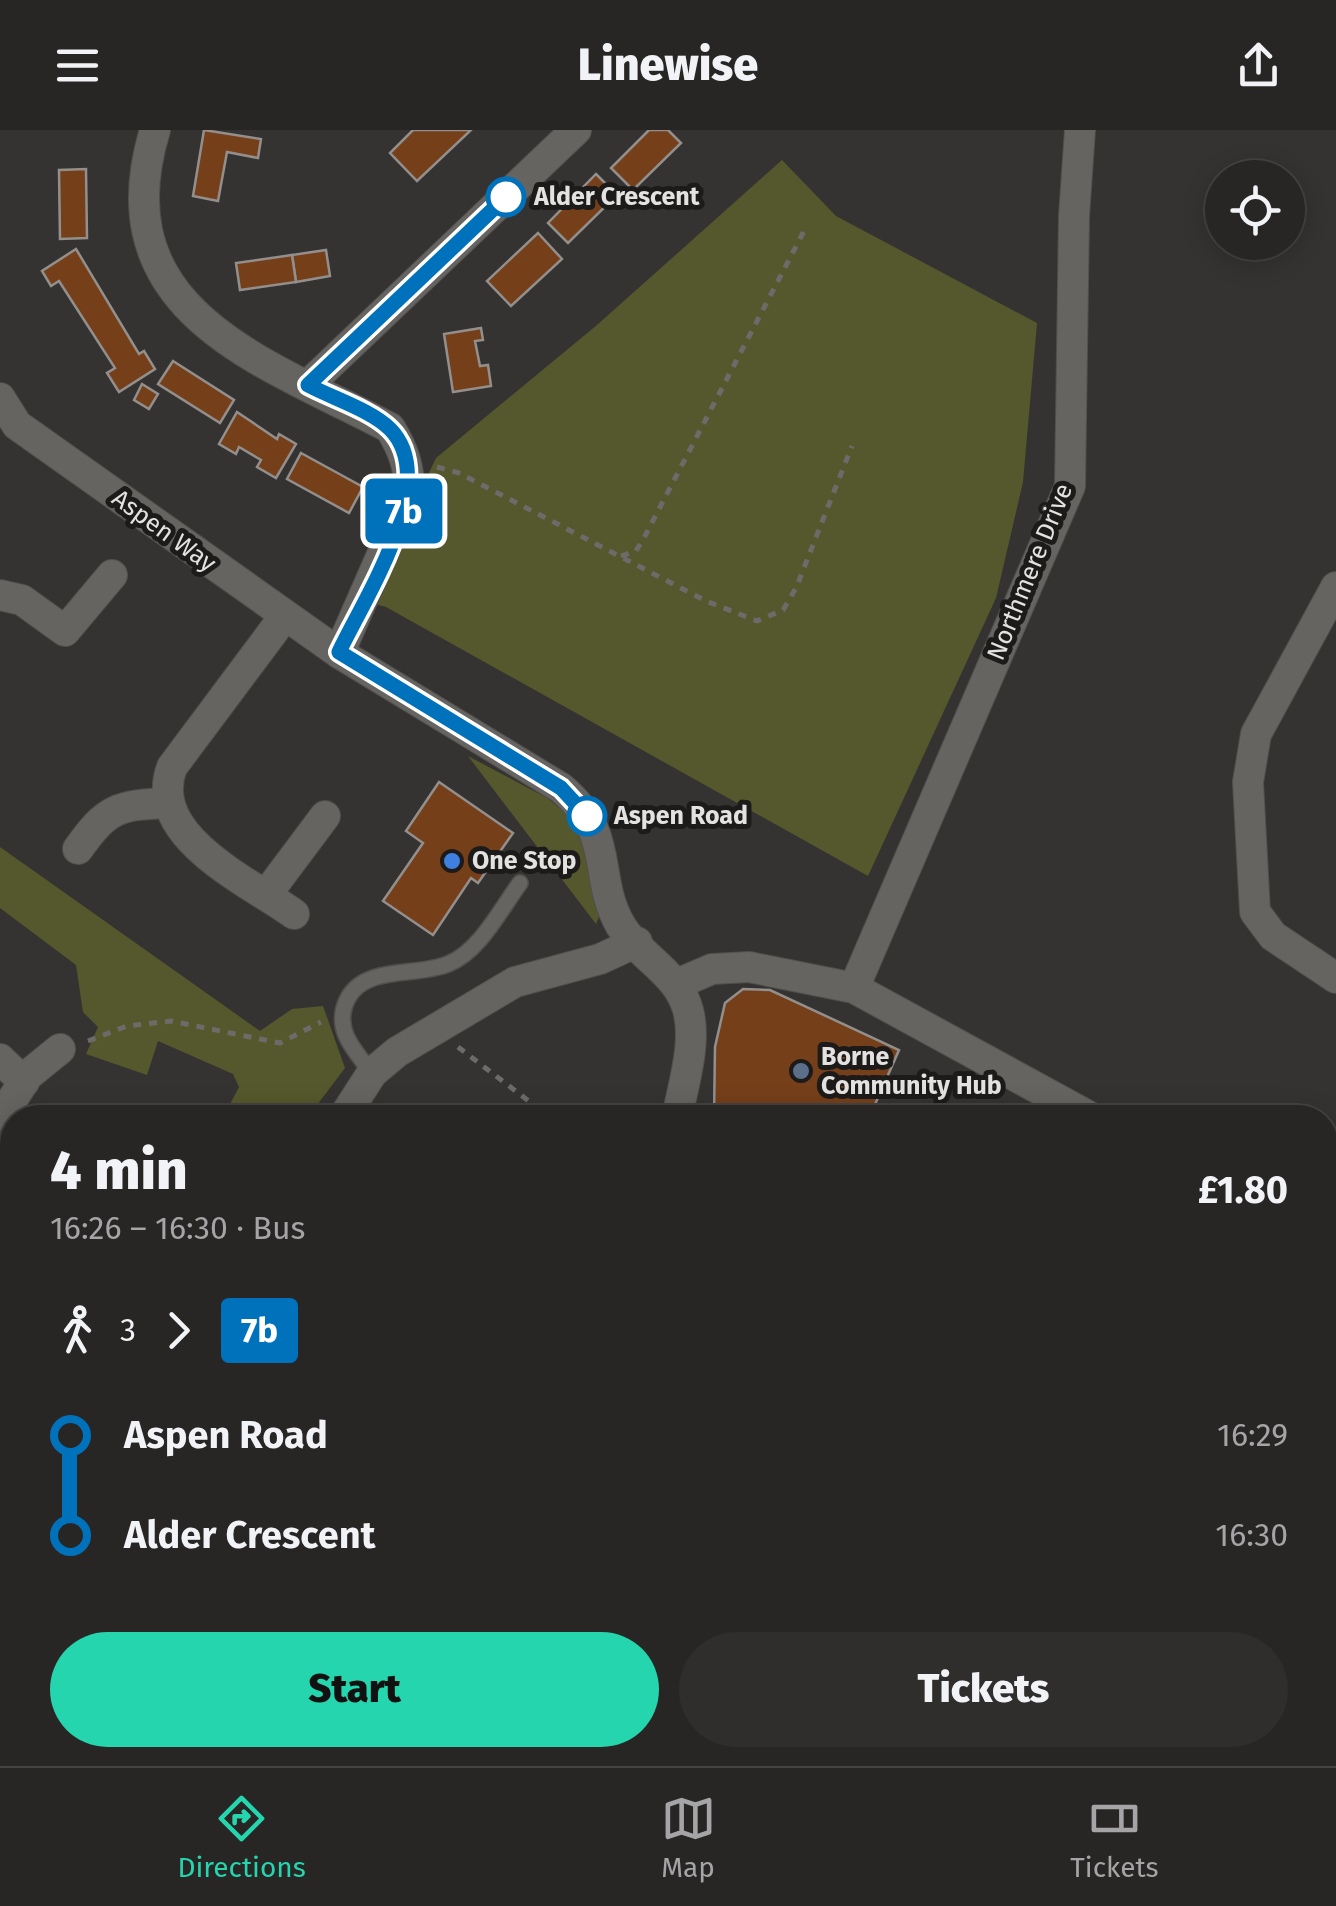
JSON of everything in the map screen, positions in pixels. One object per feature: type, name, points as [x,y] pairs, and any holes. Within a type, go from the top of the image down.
[{"type":"street","points":[[155,130],[143,188],[144,216],[154,261],[166,284],[216,333],[390,428],[406,459],[410,493],[401,520],[339,652],[576,801],[597,836],[619,922],[677,984],[691,1022],[679,1105]]},
{"type":"street","points":[[308,385],[576,130]]},
{"type":"street","name":"Northmere Drive","points":[[854,988],[1070,486],[1074,216],[1080,130]]},
{"type":"street","name":"Aspen Way","points":[[0,398],[16,425],[339,652]]},
{"type":"street","points":[[0,595],[22,600],[65,631],[112,575]]},
{"type":"street","points":[[1336,587],[1256,734],[1248,782],[1255,912],[1273,936],[1336,978]]},
{"type":"street","points":[[284,617],[172,767],[168,803],[179,831],[294,914]]},
{"type":"street","points":[[78,849],[98,820],[125,804],[168,803]]},
{"type":"street","points":[[266,894],[325,816]]},
{"type":"street","points":[[352,1105],[372,1074],[397,1052],[515,982],[600,959],[637,942]]},
{"type":"street","points":[[677,984],[712,969],[748,967],[854,988],[1068,1105]]},
{"type":"street","points":[[9,1105],[24,1082],[60,1049]]},
{"type":"street","points":[[0,1060],[24,1082]]},
{"type":"lane","points":[[372,1074],[346,1036],[342,1012],[363,981],[434,968],[465,954],[520,883]]},
{"type":"path","points":[[622,556],[636,551],[646,534],[804,231]]},
{"type":"path","points":[[406,459],[459,473],[706,600],[766,620],[783,610],[796,588],[852,446]]},
{"type":"path","points":[[60,1049],[127,1026],[171,1021],[280,1043],[342,1012]]},
{"type":"path","points":[[434,1029],[534,1105]]},
{"type":"green space","points":[[782,160],[836,216],[1037,323],[1023,482],[996,598],[868,876],[386,607],[368,602],[436,458],[597,325]]},
{"type":"green space","points":[[468,756],[547,798],[577,822],[603,907],[596,924]]},
{"type":"green space","points":[[0,847],[260,1031],[292,1009],[323,1006],[345,1068],[317,1105],[230,1105],[239,1087],[233,1074],[158,1041],[147,1075],[86,1054],[98,1027],[83,1012],[76,965],[0,908]]},
{"type":"building","points":[[204,130],[261,139],[258,158],[227,152],[218,201],[193,196]]},
{"type":"building","points":[[413,130],[471,130],[417,181],[390,153]]},
{"type":"building","points":[[649,130],[668,130],[681,143],[633,190],[611,168]]},
{"type":"building","points":[[86,169],[87,238],[60,239],[59,170]]},
{"type":"building","points":[[596,174],[617,195],[568,243],[548,223]]},
{"type":"building","points":[[538,233],[562,259],[511,306],[487,281]]},
{"type":"building","points":[[76,249],[139,354],[144,351],[155,369],[119,392],[107,373],[115,368],[59,281],[51,286],[42,271]]},
{"type":"building","points":[[326,250],[330,276],[296,282],[292,255]]},
{"type":"building","points":[[292,255],[296,282],[240,290],[236,263]]},
{"type":"building","points":[[481,328],[483,340],[475,341],[480,366],[488,365],[491,386],[453,392],[444,334]]},
{"type":"building","points":[[173,361],[234,400],[220,423],[158,384]]},
{"type":"building","points":[[142,384],[158,394],[149,409],[134,400]]},
{"type":"building","points":[[237,412],[277,439],[279,434],[296,444],[276,478],[257,467],[261,460],[239,447],[236,454],[219,444]]},
{"type":"building","points":[[301,453],[363,487],[349,513],[287,479]]},
{"type":"building","name":"One Stop","points":[[439,782],[513,833],[478,883],[471,878],[433,935],[383,901],[423,843],[406,831]]},
{"type":"building","name":"Borne Community Hub","points":[[743,989],[770,990],[899,1050],[875,1105],[714,1105],[715,1047],[725,1003]]},
{"type":"bus line","name":"7b","points":[[506,197],[308,385],[390,428],[410,476],[410,493],[401,520],[339,652],[528,766],[561,788],[587,816]]},
{"type":"place","name":"Alder Crescent","points":[[506,197]]},
{"type":"place","name":"Aspen Road","points":[[587,816]]},
{"type":"place","name":"One Stop","points":[[452,861]]},
{"type":"place","name":"Borne Community Hub","points":[[801,1071]]}]
